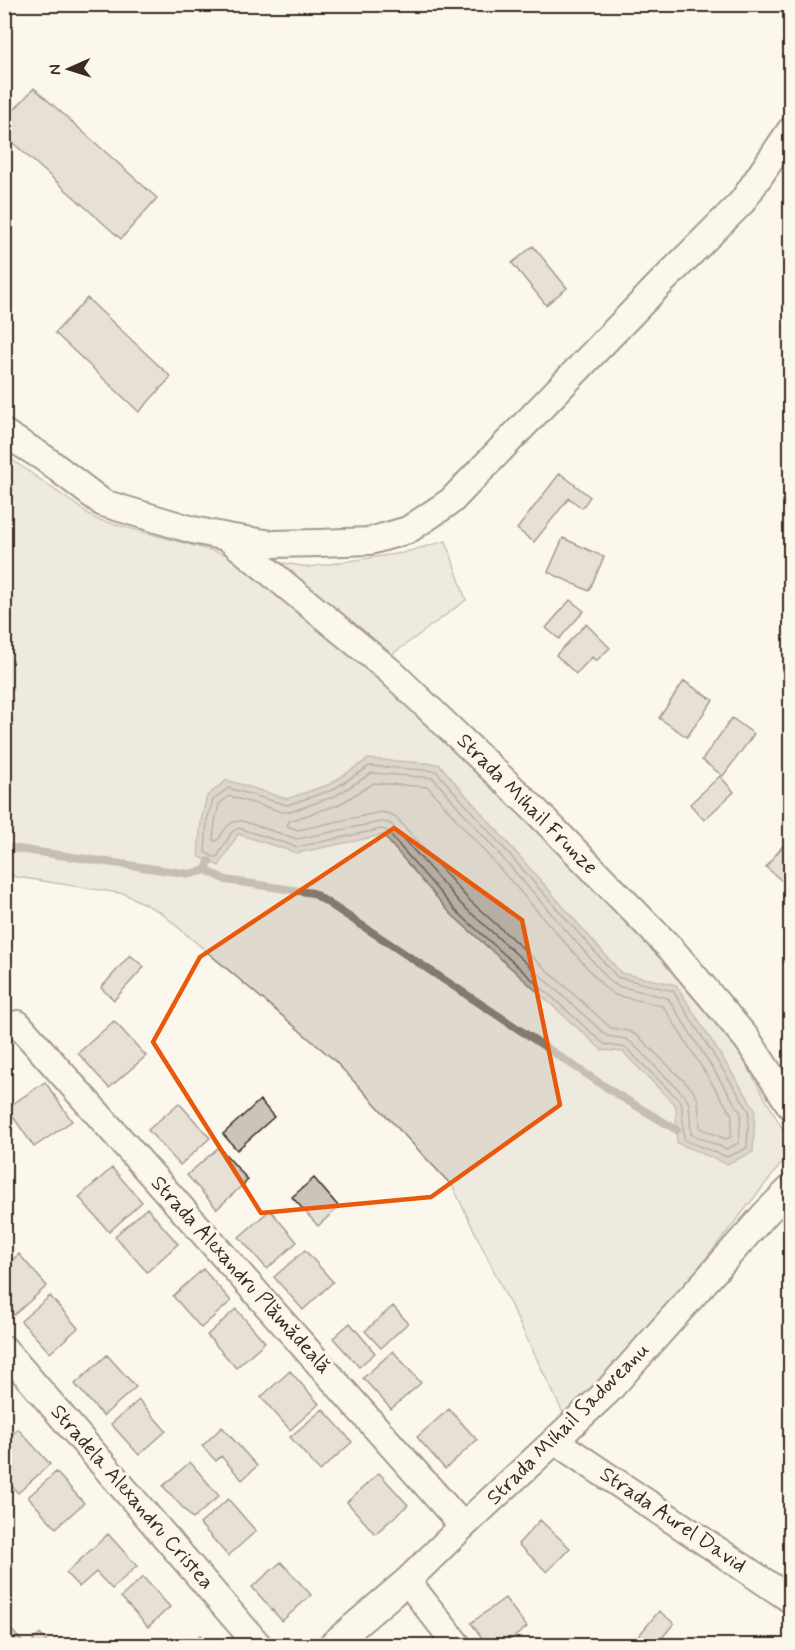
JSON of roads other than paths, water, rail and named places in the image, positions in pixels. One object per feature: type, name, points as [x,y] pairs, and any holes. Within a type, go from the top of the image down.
[{"type":"street","points":[[4,434],[44,458],[104,503],[194,530],[272,544],[370,541],[408,530],[451,501],[742,202],[790,131]]},
{"type":"street","name":"Strada Mihail Frunze","points":[[227,537],[390,671],[537,812],[672,950],[747,1039],[790,1105]]},
{"type":"street","name":"Strada Alexandru Plămădeală","points":[[18,1024],[463,1526]]},
{"type":"street","name":"Strada Mihail Sadoveanu","points":[[331,1646],[407,1581],[607,1392],[790,1189]]},
{"type":"street","name":"Stradela Alexandru Cristea","points":[[4,1349],[259,1646]]},
{"type":"street","name":"Strada Aurel David","points":[[555,1441],[790,1599]]},
{"type":"street","points":[[407,1581],[458,1646]]},
{"type":"water","points":[[368,759],[439,764],[621,973],[676,985],[755,1109],[753,1152],[727,1164],[677,1143],[676,1106],[623,1052],[602,1050],[451,914],[383,835],[297,853],[238,834],[219,866],[198,856],[201,820],[207,796],[227,780],[287,799],[330,784]]},
{"type":"waterway","points":[[4,847],[190,874],[206,870],[209,861]]},
{"type":"waterway","points":[[206,870],[226,880],[313,893],[618,1095],[677,1130]]}]
